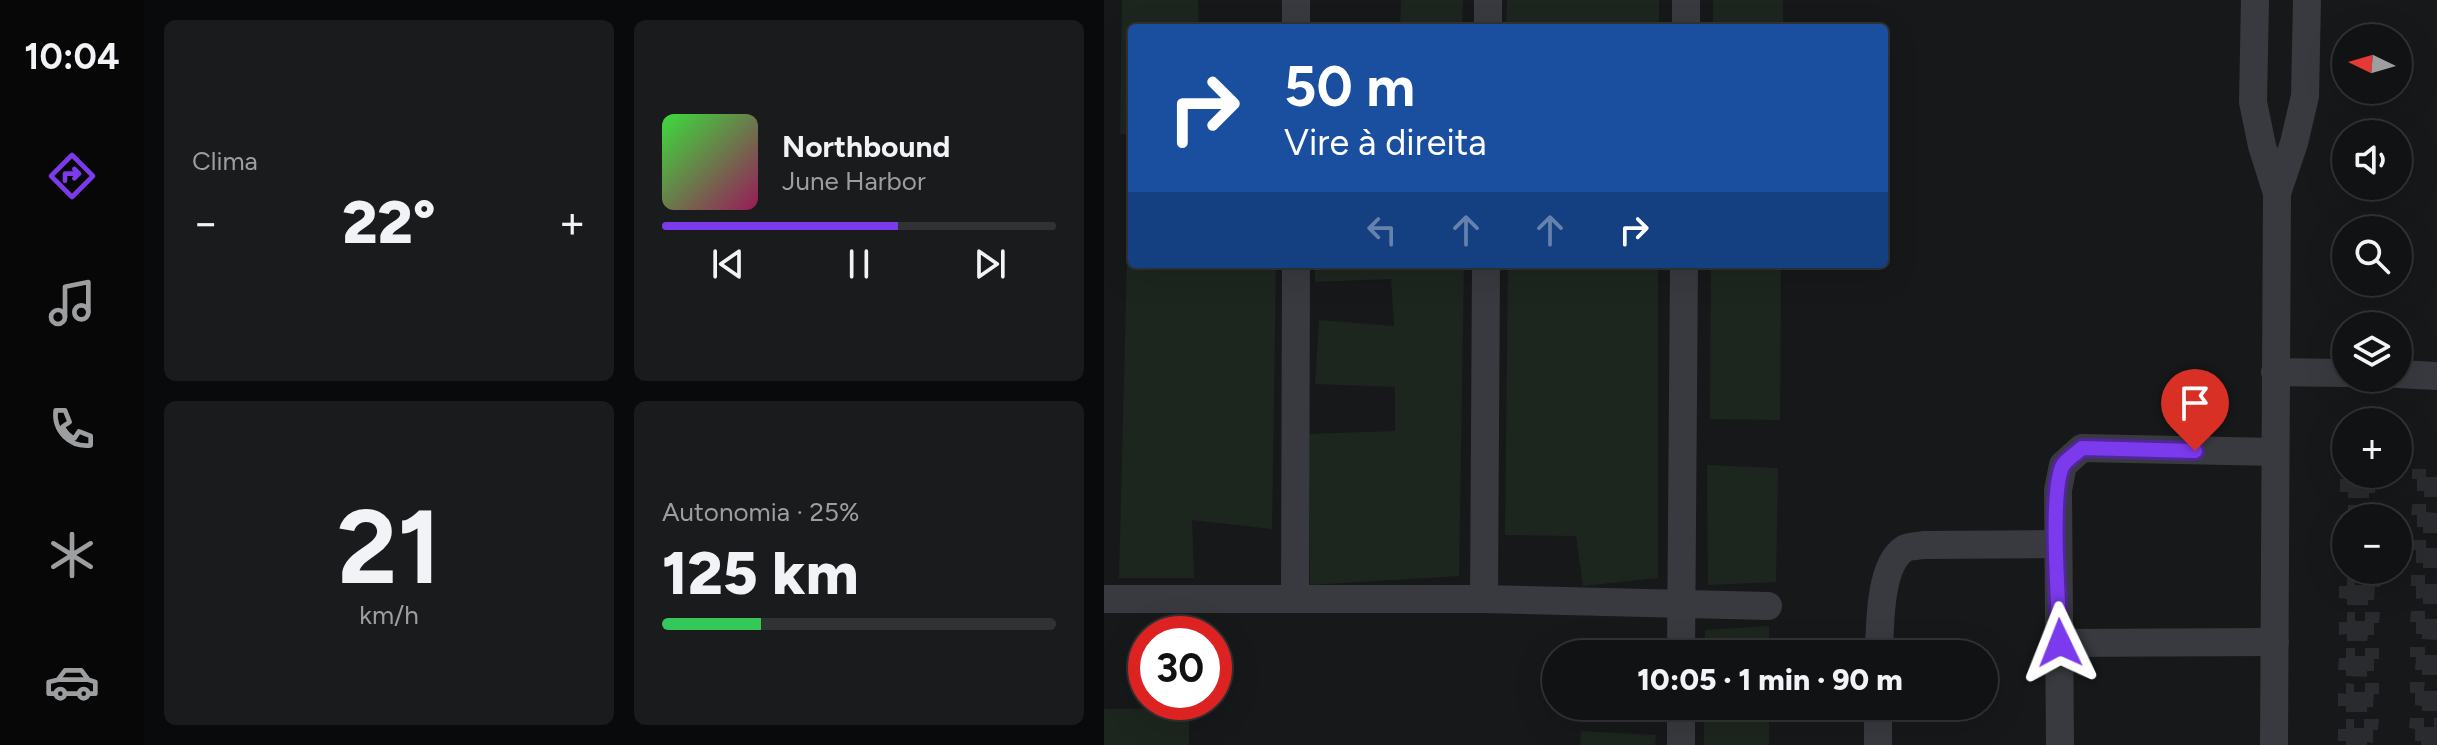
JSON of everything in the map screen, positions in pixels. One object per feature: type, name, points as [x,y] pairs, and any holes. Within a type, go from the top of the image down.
[{"type":"street","points":[[1296,0],[1296,24]]},
{"type":"street","points":[[1488,0],[1488,24]]},
{"type":"street","points":[[1686,0],[1686,24]]},
{"type":"street","points":[[2255,0],[2253,102],[2262,146],[2277,193]]},
{"type":"street","points":[[2274,745],[2277,193],[2294,143],[2305,96],[2307,0]]},
{"type":"street","points":[[2253,102],[2270,114],[2283,114],[2303,106]]},
{"type":"street","points":[[1295,598],[1296,268]]},
{"type":"street","points":[[1484,599],[1486,268]]},
{"type":"street","points":[[1681,640],[1684,268]]},
{"type":"street","points":[[2275,372],[2332,373]]},
{"type":"street","points":[[2412,375],[2437,376]]},
{"type":"street","points":[[2060,745],[2057,544],[2058,490],[2063,465],[2082,448],[2275,452]]},
{"type":"street","points":[[1879,640],[1880,611],[1888,571],[1904,549],[1924,545],[2057,544]]},
{"type":"street","points":[[1104,599],[1484,599],[1768,606]]},
{"type":"street","points":[[2060,643],[2275,642]]},
{"type":"street","points":[[1681,720],[1681,745]]},
{"type":"street","points":[[1878,720],[1878,745]]},
{"type":"shaded area","points":[[1122,0],[1198,0],[1199,24],[1128,24],[1128,134],[1120,134]]},
{"type":"shaded area","points":[[1401,0],[1463,0],[1462,24],[1400,24]]},
{"type":"shaded area","points":[[1507,0],[1659,0],[1659,24],[1506,24]]},
{"type":"shaded area","points":[[1713,0],[1783,0],[1783,24],[1713,24]]},
{"type":"shaded area","points":[[1128,219],[1128,268],[1276,268],[1272,529],[1192,520],[1194,578],[1119,578]]},
{"type":"shaded area","points":[[1315,268],[1464,268],[1459,576],[1310,585],[1309,434],[1395,431],[1395,387],[1315,384],[1319,320],[1394,326],[1391,279],[1315,282]]},
{"type":"shaded area","points":[[1508,268],[1658,268],[1658,578],[1583,586],[1576,536],[1505,535]]},
{"type":"shaded area","points":[[1711,268],[1781,268],[1780,420],[1710,419]]},
{"type":"shaded area","points":[[1707,465],[1778,468],[1776,582],[1708,585]]},
{"type":"shaded area","points":[[1769,626],[1769,640],[1705,640],[1705,630]]},
{"type":"shaded area","points":[[1104,709],[1128,709],[1128,720],[1189,720],[1189,745],[1104,745]]},
{"type":"shaded area","points":[[1704,720],[1769,720],[1769,745],[1704,745]]},
{"type":"shaded area","points":[[1581,731],[1656,735],[1655,745],[1580,745]]},
{"type":"building","points":[[2412,469],[2426,469],[2426,477],[2437,477],[2437,497],[2424,497],[2424,491],[2417,491],[2417,479],[2412,479]]},
{"type":"building","points":[[2340,488],[2375,488],[2375,493],[2369,493],[2369,498],[2348,498],[2348,492],[2340,492]]},
{"type":"building","points":[[2412,504],[2426,504],[2426,512],[2437,513],[2437,533],[2423,533],[2423,527],[2417,527],[2417,515],[2412,515]]},
{"type":"building","points":[[2412,540],[2426,540],[2426,548],[2437,548],[2437,568],[2423,568],[2423,563],[2416,563],[2416,550],[2412,550]]},
{"type":"building","points":[[2412,575],[2425,575],[2425,584],[2437,584],[2437,604],[2423,604],[2423,598],[2416,599],[2416,586],[2411,586]]},
{"type":"building","points":[[2380,584],[2380,587],[2375,587],[2374,600],[2368,600],[2368,605],[2347,605],[2347,599],[2339,598],[2339,586]]},
{"type":"building","points":[[2411,611],[2425,611],[2425,619],[2437,619],[2437,640],[2422,639],[2422,634],[2416,634],[2416,622],[2410,622]]},
{"type":"building","points":[[2347,612],[2355,612],[2355,621],[2365,621],[2365,612],[2380,612],[2379,623],[2374,623],[2374,635],[2368,635],[2367,641],[2347,641],[2347,634],[2339,635],[2339,622],[2347,622]]},
{"type":"building","points":[[2410,647],[2425,647],[2425,655],[2437,655],[2437,675],[2422,675],[2422,670],[2415,670],[2416,657],[2410,657]]},
{"type":"building","points":[[2346,648],[2355,648],[2355,656],[2365,656],[2365,648],[2379,648],[2379,659],[2374,659],[2374,671],[2367,671],[2367,677],[2346,676],[2346,670],[2338,670],[2339,658],[2346,658]]},
{"type":"building","points":[[2410,682],[2425,682],[2424,691],[2437,691],[2437,711],[2422,711],[2422,706],[2415,705],[2415,693],[2410,693]]},
{"type":"building","points":[[2346,683],[2354,684],[2354,692],[2365,692],[2365,683],[2379,683],[2379,694],[2374,694],[2373,707],[2367,707],[2367,712],[2346,712],[2346,706],[2338,706],[2338,693],[2346,694]]},
{"type":"building","points":[[2410,718],[2424,718],[2424,727],[2434,727],[2434,718],[2437,718],[2437,745],[2421,745],[2421,741],[2415,741],[2415,729],[2409,728]]},
{"type":"building","points":[[2346,719],[2354,719],[2354,728],[2364,728],[2364,719],[2379,719],[2378,730],[2373,730],[2373,743],[2346,745],[2346,741],[2338,741],[2338,729],[2346,729]]},
{"type":"route","points":[[2060,643],[2057,544],[2058,490],[2063,465],[2082,448],[2195,451]]}]
